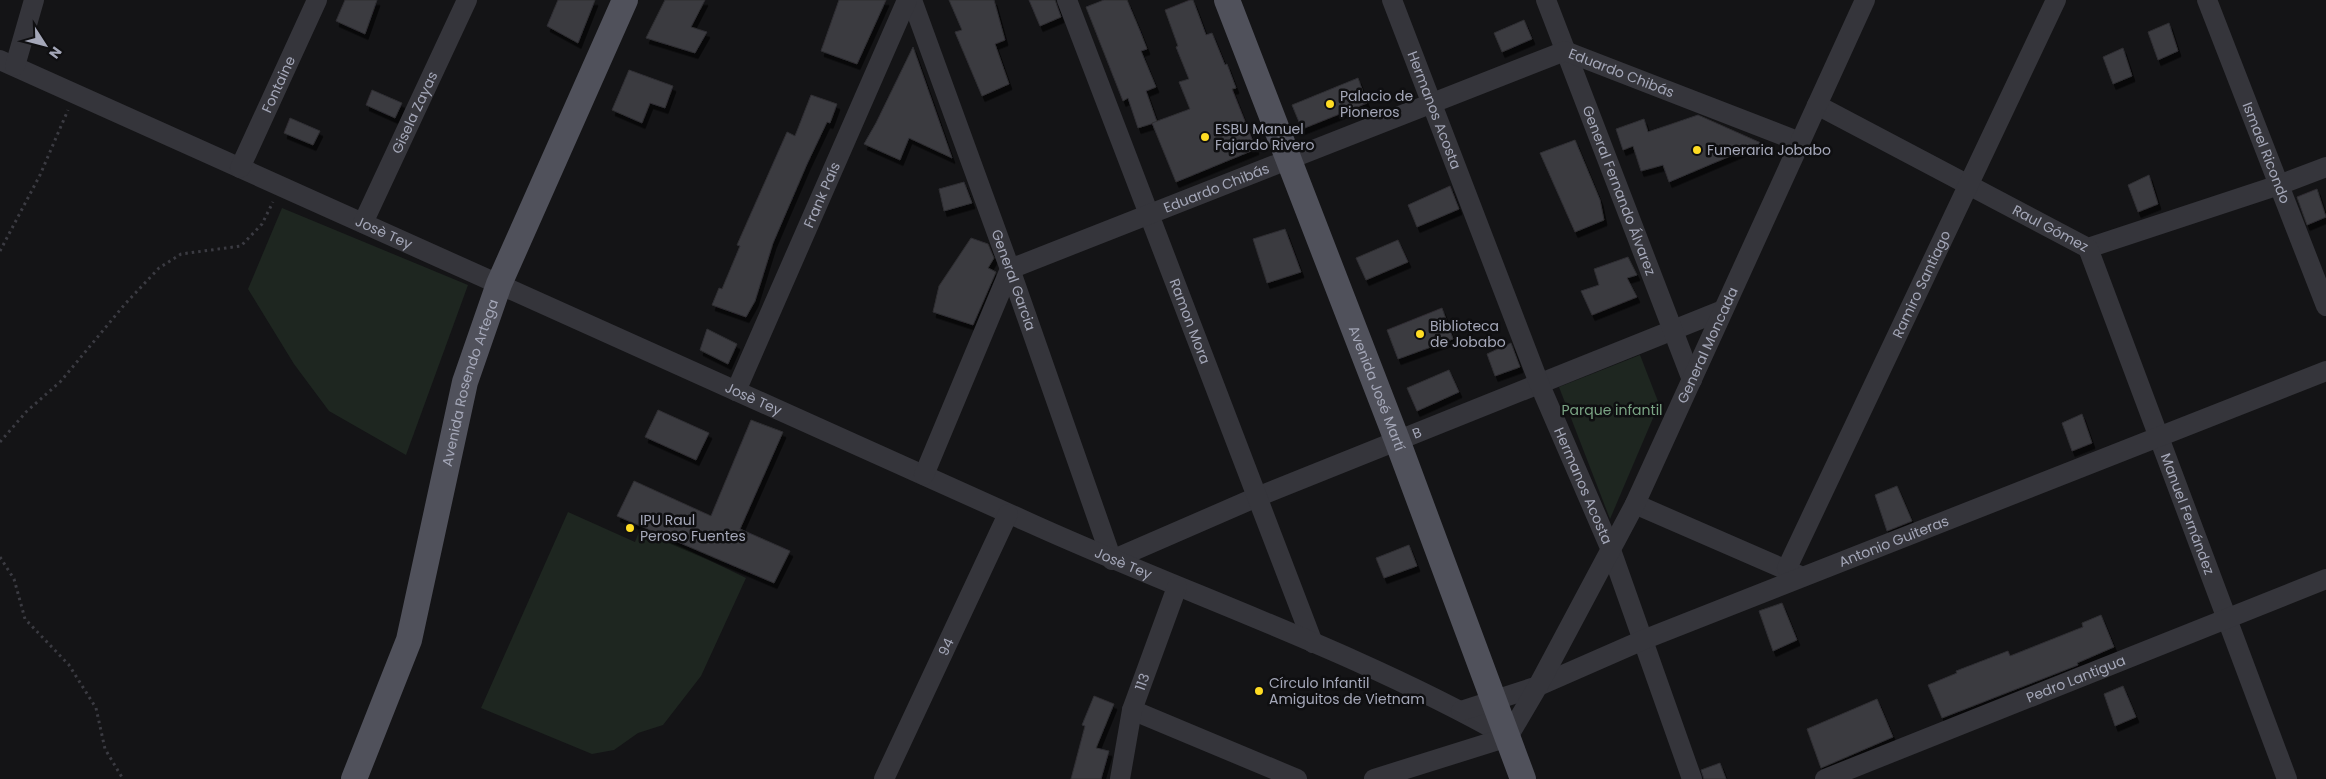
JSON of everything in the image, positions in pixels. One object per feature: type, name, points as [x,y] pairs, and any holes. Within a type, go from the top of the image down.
[{"type":"main road","name":"Avenida Rosendo Artega","points":[[354,779],[409,640],[465,382],[499,284],[625,0]]},
{"type":"main road","name":"Avenida José Martí","points":[[1227,0],[1397,440],[1523,779]]},
{"type":"street","points":[[7,63],[34,0]]},
{"type":"street","name":"Fontaine","points":[[240,168],[317,0]]},
{"type":"street","name":"Gisela Zayas","points":[[363,223],[467,0]]},
{"type":"street","name":"Frank País","points":[[736,391],[907,0]]},
{"type":"street","name":"General Garcia","points":[[912,0],[1010,269],[1112,560]]},
{"type":"street","name":"Ramon Mora","points":[[1067,0],[1313,643]]},
{"type":"street","name":"Hermanos Acosta","points":[[1392,0],[1539,383],[1611,550],[1692,779]]},
{"type":"street","name":"General Fernando Álvarez","points":[[1546,0],[1692,380]]},
{"type":"street","name":"General Moncada","points":[[1508,736],[1538,686],[1635,504],[1865,0]]},
{"type":"street","name":"Ramiro Santiago","points":[[1795,573],[1968,185],[2056,0]]},
{"type":"street","name":"Ismael Ricondo","points":[[2207,0],[2326,306]]},
{"type":"street","name":"Eduardo Chibás","points":[[1010,269],[1565,51],[1800,142]]},
{"type":"street","name":"Josè Tey","points":[[7,63],[1008,514],[1112,560],[1313,643],[1461,710],[1508,736]]},
{"type":"street","name":"Raul Gómez","points":[[1817,105],[2088,248],[2279,185],[2326,167]]},
{"type":"street","name":"Manuel Fernández","points":[[2088,248],[2287,779]]},
{"type":"street","points":[[924,476],[1010,269]]},
{"type":"street","name":"B","points":[[1112,560],[1257,497],[1724,310]]},
{"type":"street","name":"Antonio Guiteras","points":[[1461,710],[1538,686],[1795,573],[2160,436],[2326,371]]},
{"type":"street","points":[[1635,504],[1795,573]]},
{"type":"street","name":"94","points":[[884,779],[1008,514]]},
{"type":"street","name":"Pedro Lantigua","points":[[1825,779],[2326,579]]},
{"type":"street","name":"113","points":[[1120,779],[1132,710],[1176,587]]},
{"type":"street","points":[[1132,710],[1297,779]]},
{"type":"street","points":[[1374,779],[1508,736]]},
{"type":"path","points":[[0,251],[40,175],[76,94]]},
{"type":"path","points":[[0,442],[26,412],[61,381],[125,304],[159,268],[181,254],[241,246],[262,224],[280,186]]},
{"type":"path","points":[[0,556],[14,579],[25,619],[68,665],[96,708],[105,749],[123,779]]},
{"type":"green space","points":[[282,208],[468,285],[406,455],[329,411],[294,364],[248,289]]},
{"type":"green space","name":"Parque infantil","points":[[1640,355],[1659,404],[1610,519],[1559,387]]},
{"type":"green space","points":[[568,512],[635,542],[641,527],[746,578],[701,676],[663,725],[638,733],[614,750],[592,754],[481,708]]},
{"type":"building","points":[[345,0],[377,0],[365,34],[336,21]]},
{"type":"building","points":[[558,0],[595,0],[578,43],[547,26]]},
{"type":"building","points":[[665,0],[705,0],[691,27],[707,32],[695,53],[646,38]]},
{"type":"building","points":[[839,0],[886,0],[857,64],[821,51]]},
{"type":"building","points":[[949,0],[994,0],[1005,40],[995,44],[1009,84],[982,96],[955,32],[962,30]]},
{"type":"building","points":[[1029,0],[1055,0],[1061,17],[1040,26]]},
{"type":"building","points":[[1104,0],[1127,0],[1147,49],[1141,51],[1156,87],[1146,91],[1157,122],[1138,128],[1128,98],[1123,101],[1086,7]]},
{"type":"building","points":[[1193,0],[1206,35],[1212,33],[1225,65],[1227,64],[1236,88],[1232,89],[1256,149],[1176,182],[1152,123],[1190,109],[1179,82],[1189,79],[1176,47],[1178,46],[1165,10]]},
{"type":"building","points":[[1524,20],[1532,39],[1502,52],[1494,33]]},
{"type":"building","points":[[2169,23],[2178,51],[2158,60],[2148,32]]},
{"type":"building","points":[[913,47],[952,158],[909,138],[900,160],[864,144]]},
{"type":"building","points":[[2123,48],[2132,76],[2113,84],[2103,57]]},
{"type":"building","points":[[629,70],[673,86],[665,108],[650,103],[642,123],[612,110]]},
{"type":"building","name":"Palacio de Pioneros","points":[[1358,78],[1367,103],[1302,129],[1292,105]]},
{"type":"building","points":[[372,90],[402,103],[395,118],[366,105]]},
{"type":"building","points":[[811,95],[837,104],[830,123],[827,122],[807,164],[773,243],[755,301],[746,317],[712,305],[719,288],[722,289],[740,246],[737,245],[787,132],[795,136]]},
{"type":"building","name":"Funeraria Jobabo","points":[[1698,115],[1761,143],[1669,182],[1663,165],[1641,171],[1633,146],[1623,150],[1616,129],[1644,119],[1648,132]]},
{"type":"building","points":[[290,118],[320,131],[313,145],[284,133]]},
{"type":"building","points":[[1575,140],[1600,200],[1604,220],[1575,232],[1540,153]]},
{"type":"building","points":[[2149,175],[2158,204],[2138,212],[2128,185]]},
{"type":"building","points":[[964,182],[972,203],[944,211],[939,189]]},
{"type":"building","points":[[1450,186],[1459,209],[1417,227],[1408,205]]},
{"type":"building","points":[[2317,189],[2326,217],[2307,225],[2297,197]]},
{"type":"building","points":[[1285,229],[1301,272],[1267,283],[1253,239]]},
{"type":"building","points":[[971,238],[988,244],[994,258],[988,268],[996,272],[973,325],[933,312],[939,286]]},
{"type":"building","points":[[1398,240],[1408,262],[1366,280],[1356,258]]},
{"type":"building","points":[[1628,257],[1637,275],[1627,278],[1637,297],[1592,315],[1581,291],[1599,285],[1594,269]]},
{"type":"building","name":"Biblioteca de Jobabo","points":[[1442,308],[1453,339],[1398,359],[1387,330]]},
{"type":"building","points":[[707,329],[737,344],[728,364],[700,350]]},
{"type":"building","points":[[1511,343],[1520,367],[1495,376],[1487,354]]},
{"type":"building","points":[[1449,370],[1459,392],[1417,411],[1407,388]]},
{"type":"building","points":[[658,410],[709,433],[696,460],[645,437]]},
{"type":"building","points":[[2082,414],[2092,443],[2072,451],[2062,423]]},
{"type":"building","points":[[751,420],[783,432],[740,529],[790,551],[774,583],[617,516],[634,481],[711,516]]},
{"type":"building","points":[[1897,486],[1912,521],[1887,531],[1875,495]]},
{"type":"building","points":[[1409,545],[1417,566],[1384,578],[1376,558]]},
{"type":"building","points":[[1782,603],[1797,640],[1773,651],[1759,611]]},
{"type":"building","points":[[2101,615],[2114,647],[2077,663],[2078,665],[1942,718],[1928,685],[1957,673],[1956,671],[2008,651],[2010,656],[2083,627],[2082,623]]},
{"type":"building","points":[[2123,686],[2136,717],[2115,726],[2104,694]]},
{"type":"building","points":[[1094,696],[1114,704],[1096,748],[1109,751],[1101,779],[1071,779],[1085,726],[1082,725]]},
{"type":"building","points":[[1877,699],[1893,737],[1821,768],[1807,729]]},
{"type":"building","points":[[1720,763],[1726,779],[1704,779],[1701,770]]},
{"type":"place","name":"Palacio de Pioneros","points":[[1330,104]]},
{"type":"place","name":"ESBU Manuel Fajardo Rivero","points":[[1205,137]]},
{"type":"place","name":"Funeraria Jobabo","points":[[1697,150]]},
{"type":"place","name":"Biblioteca de Jobabo","points":[[1420,334]]},
{"type":"place","name":"IPU Raul Peroso Fuentes","points":[[630,528]]},
{"type":"place","name":"Círculo Infantil Amiguitos de Vietnam","points":[[1259,691]]}]
